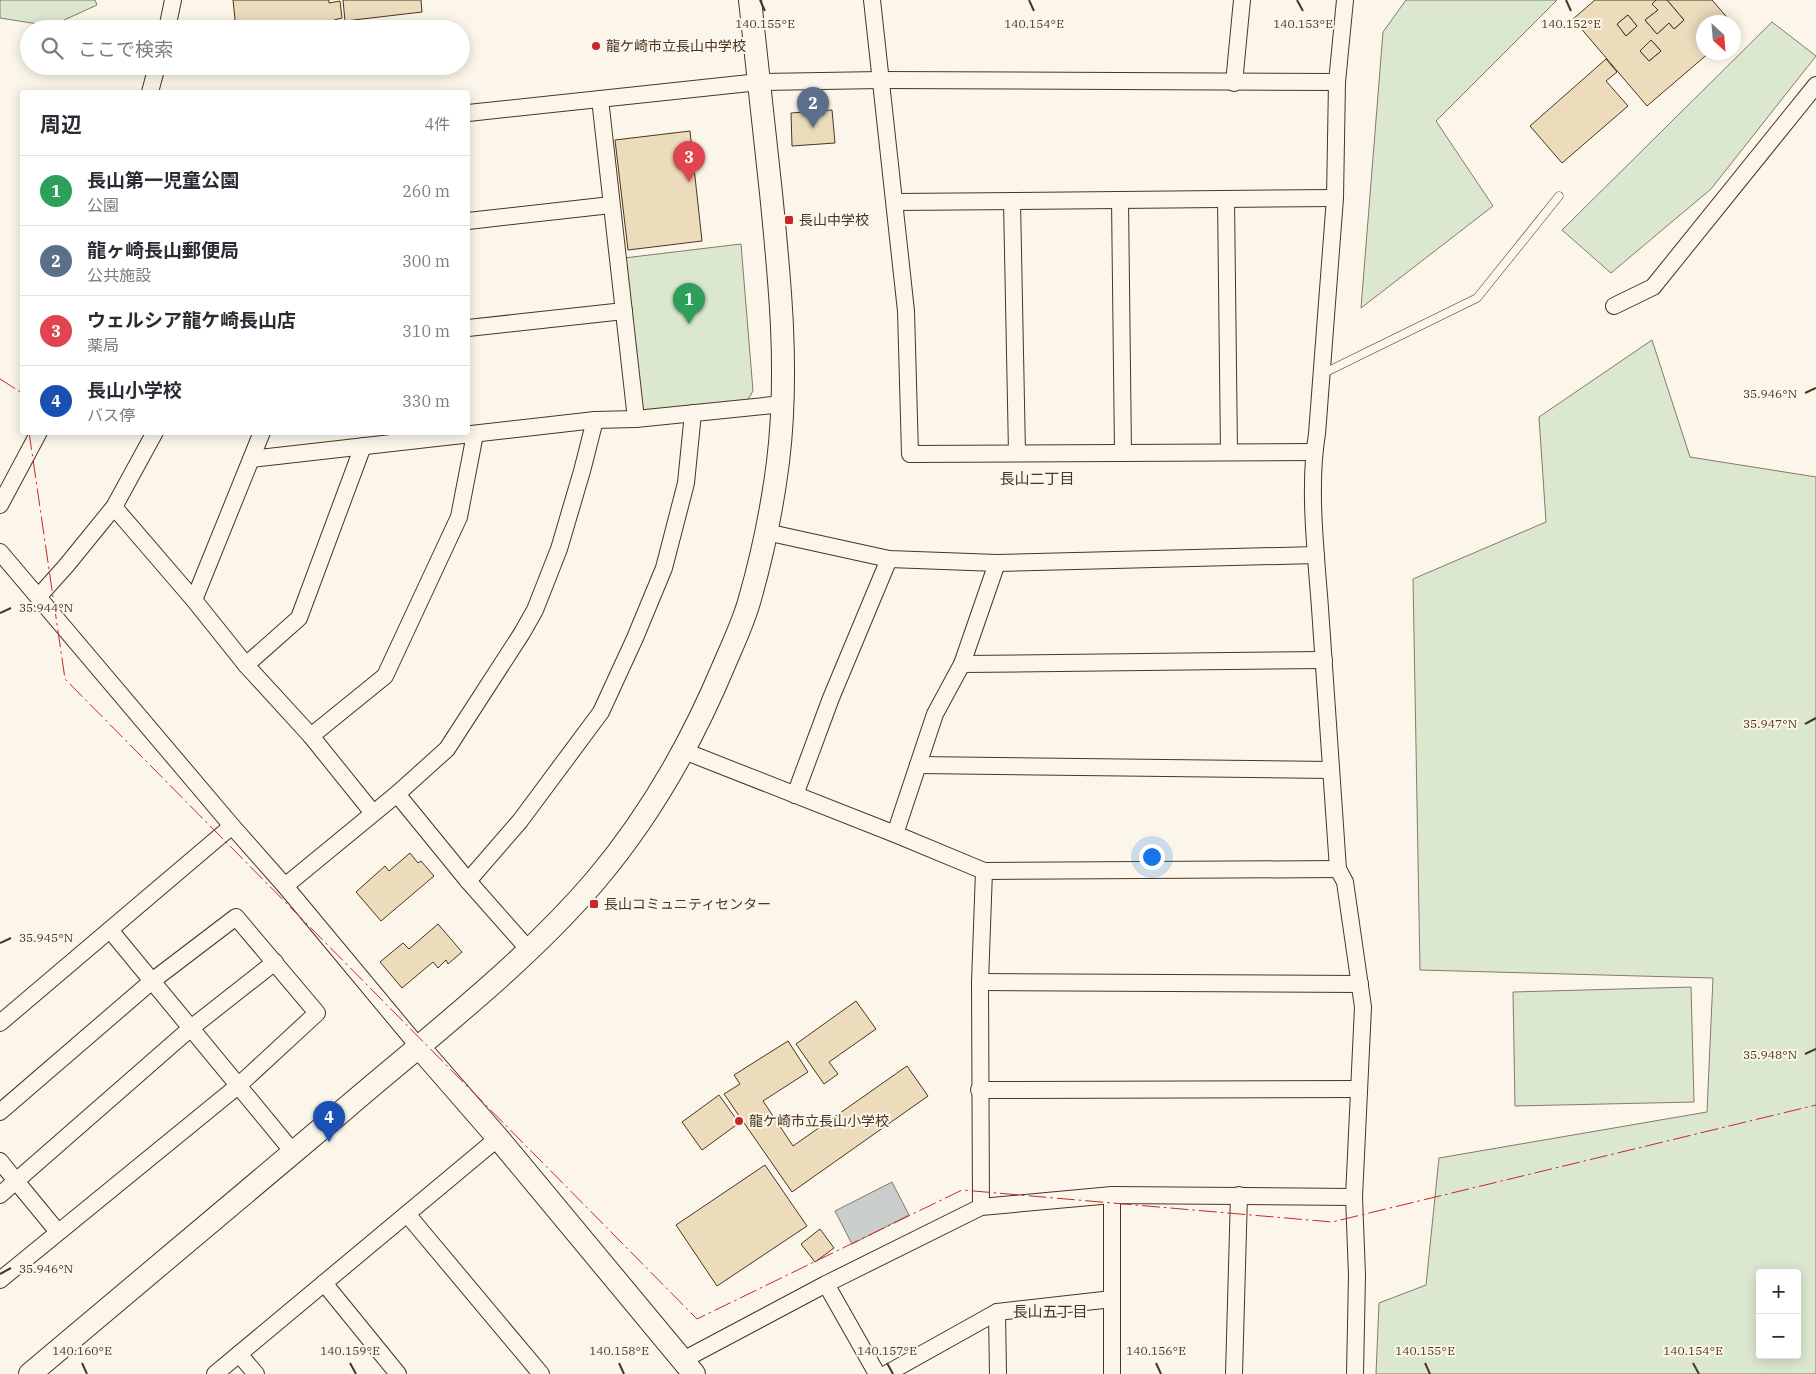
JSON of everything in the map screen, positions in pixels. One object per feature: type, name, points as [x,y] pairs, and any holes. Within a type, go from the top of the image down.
[{"type":"street","points":[[168,20],[173,0]]},
{"type":"street","points":[[30,1374],[529,950],[594,882],[630,837],[661,792],[684,751],[709,700],[748,605],[766,532],[778,461],[783,404],[783,321],[750,0]]},
{"type":"street","points":[[872,0],[906,311],[910,454],[1314,452]]},
{"type":"street","points":[[1234,83],[1242,0]]},
{"type":"street","points":[[1345,0],[1337,82],[1335,198],[1322,374],[1314,452],[1316,555],[1338,869],[1345,882],[1363,1007],[1354,1197],[1357,1275],[1355,1374]]},
{"type":"street","points":[[151,90],[155,75]]},
{"type":"street","points":[[470,113],[759,82],[880,80],[1337,82]]},
{"type":"street","points":[[1614,306],[1653,287],[1816,85]]},
{"type":"street","points":[[600,99],[636,419]]},
{"type":"street","points":[[895,202],[1335,198]]},
{"type":"street","points":[[1226,199],[1229,452]]},
{"type":"street","points":[[1120,200],[1123,453]]},
{"type":"street","points":[[1012,201],[1017,453]]},
{"type":"street","points":[[470,222],[611,205]]},
{"type":"street","points":[[470,328],[624,311]]},
{"type":"street","points":[[470,435],[595,420],[636,419],[783,404]]},
{"type":"street","points":[[468,881],[526,814],[601,712],[664,568],[686,483],[693,414]]},
{"type":"street","points":[[285,886],[397,794],[447,749],[535,610],[559,550],[595,420]]},
{"type":"street","points":[[311,736],[385,676],[458,517],[475,434]]},
{"type":"street","points":[[0,505],[37,435]]},
{"type":"street","points":[[39,596],[66,566],[114,506],[153,435]]},
{"type":"street","points":[[194,600],[261,435]]},
{"type":"street","points":[[251,459],[466,435]]},
{"type":"street","points":[[246,665],[299,618],[363,446]]},
{"type":"street","points":[[114,506],[194,600],[246,665],[311,736],[373,813]]},
{"type":"street","points":[[766,532],[888,559],[997,563],[1316,555]]},
{"type":"street","points":[[0,552],[285,886],[689,1367],[826,1284],[981,1207],[1112,1195],[1354,1197]]},
{"type":"street","points":[[796,795],[831,698],[888,559]]},
{"type":"street","points":[[895,834],[935,714],[962,664],[997,563]]},
{"type":"street","points":[[962,664],[1324,660]]},
{"type":"street","points":[[684,751],[984,871],[1338,869]]},
{"type":"street","points":[[918,765],[1331,770]]},
{"type":"street","points":[[397,794],[468,881],[529,950]]},
{"type":"street","points":[[0,1024],[232,826]]},
{"type":"street","points":[[981,1207],[979,1090],[984,871]]},
{"type":"street","points":[[0,1112],[152,981],[236,917],[317,1013],[238,1085],[0,1280]]},
{"type":"street","points":[[110,930],[293,1152]]},
{"type":"street","points":[[0,1195],[191,1028],[275,962]]},
{"type":"street","points":[[980,982],[1360,984]]},
{"type":"street","points":[[979,1090],[1359,1089]]},
{"type":"street","points":[[215,1374],[498,1138]]},
{"type":"street","points":[[0,1161],[58,1232]]},
{"type":"street","points":[[1112,1195],[1112,1374]]},
{"type":"street","points":[[1234,1374],[1239,1195]]},
{"type":"street","points":[[407,1214],[541,1374]]},
{"type":"street","points":[[324,1283],[398,1374]]},
{"type":"street","points":[[826,1284],[877,1374]]},
{"type":"street","points":[[886,1374],[997,1312],[1112,1300]]},
{"type":"street","points":[[997,1312],[998,1374]]},
{"type":"street","points":[[239,1354],[256,1374]]},
{"type":"lane","points":[[1322,374],[1477,298],[1559,196]]},
{"type":"green space","points":[[0,0],[95,0],[97,5],[64,20],[20,21],[0,18]]},
{"type":"green space","points":[[1406,0],[1557,0],[1436,121],[1493,206],[1361,308],[1383,32]]},
{"type":"green space","points":[[1772,22],[1816,56],[1711,189],[1611,273],[1562,230],[1734,60],[1741,60],[1741,53]]},
{"type":"green space","points":[[741,244],[753,391],[747,401],[640,413],[624,258]]},
{"type":"green space","points":[[1652,340],[1690,457],[1816,477],[1816,1374],[1376,1374],[1379,1303],[1426,1285],[1439,1158],[1707,1112],[1713,978],[1420,970],[1413,579],[1546,522],[1539,417]]},
{"type":"green space","points":[[1691,987],[1694,1102],[1515,1106],[1513,992]]},
{"type":"shaded area","points":[[892,1182],[909,1215],[852,1244],[835,1211]]},
{"type":"building","points":[[233,0],[329,0],[329,3],[340,1],[342,18],[334,20],[235,20]]},
{"type":"building","points":[[343,0],[421,0],[422,12],[345,20]]},
{"type":"building","points":[[1595,0],[1656,0],[1652,4],[1658,10],[1645,20],[1657,34],[1669,23],[1674,29],[1684,20],[1667,0],[1712,0],[1725,15],[1696,15],[1696,60],[1701,60],[1647,106],[1573,19]],"holes":[[[1628,15],[1637,26],[1626,36],[1617,24]],[[1651,40],[1661,51],[1649,61],[1640,51]]]},
{"type":"building","points":[[1656,0],[1667,0],[1684,20],[1674,29],[1669,23],[1657,34],[1645,20],[1658,10],[1652,4]]},
{"type":"building","points":[[1628,15],[1637,26],[1626,36],[1617,24]]},
{"type":"building","points":[[1651,40],[1661,51],[1649,61],[1640,51]]},
{"type":"building","points":[[1606,59],[1617,72],[1606,81],[1628,106],[1562,163],[1530,126]]},
{"type":"building","points":[[832,110],[835,143],[792,146],[791,113]]},
{"type":"building","points":[[690,131],[702,241],[628,250],[615,140]]},
{"type":"building","points":[[410,853],[418,863],[421,861],[434,876],[381,921],[356,892],[385,866],[389,871]]},
{"type":"building","points":[[438,924],[462,952],[448,964],[446,960],[438,968],[433,962],[402,988],[380,962],[403,943],[409,949]]},
{"type":"building","points":[[856,1001],[876,1029],[829,1062],[838,1074],[824,1084],[796,1044]]},
{"type":"building","points":[[788,1041],[808,1072],[763,1101],[793,1146],[907,1066],[928,1096],[792,1192],[724,1094],[740,1084],[734,1075]]},
{"type":"building","points":[[719,1095],[739,1123],[702,1150],[682,1122]]},
{"type":"building","points":[[765,1165],[807,1226],[717,1286],[676,1225]]},
{"type":"building","points":[[820,1229],[834,1248],[815,1262],[801,1244]]},
{"type":"power","points":[[0,379],[20,392]]},
{"type":"power","points":[[29,435],[65,679],[697,1319],[962,1190],[1332,1222],[1816,1105]]},
{"type":"place","name":"龍ケ崎市立長山中学校","points":[[596,46]]},
{"type":"place","name":"龍ヶ崎長山郵便局","points":[[813,128]]},
{"type":"place","name":"ウェルシア龍ケ崎長山店","points":[[689,182]]},
{"type":"place","name":"長山中学校","points":[[789,220]]},
{"type":"place","name":"長山第一児童公園","points":[[689,324]]},
{"type":"place","name":"長山コミュニティセンター","points":[[594,904]]},
{"type":"place","name":"龍ケ崎市立長山小学校","points":[[739,1121]]},
{"type":"place","name":"長山小学校","points":[[329,1142]]},
{"type":"district","name":"長山二丁目","points":[[1037,479]]},
{"type":"district","name":"長山五丁目","points":[[1050,1312]]}]
